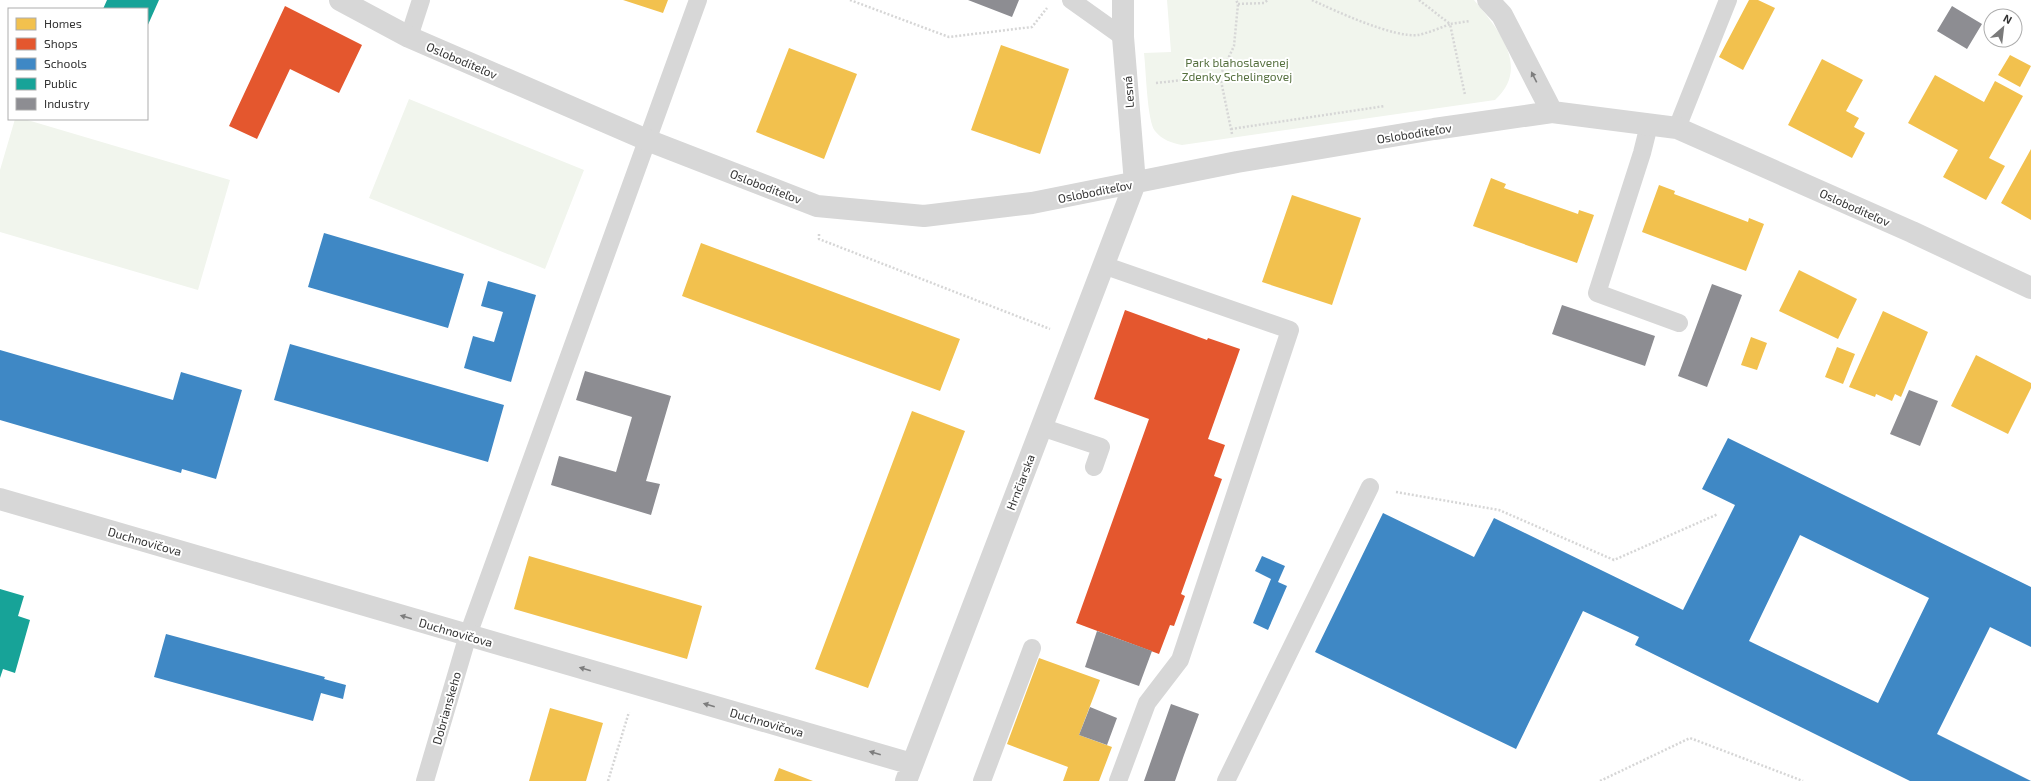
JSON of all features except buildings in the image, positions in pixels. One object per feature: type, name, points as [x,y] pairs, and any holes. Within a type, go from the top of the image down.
[{"type":"street","name":"Osloboditeľov","points":[[340,0],[409,37],[647,140],[817,206],[924,216],[1032,203],[1237,162],[1552,112],[1677,128],[1912,232],[2031,288]]},
{"type":"street","name":"Lesná","points":[[1123,0],[1123,37],[1135,183]]},
{"type":"street","points":[[1495,8],[1552,112]]},
{"type":"street","name":"Hrnčiarska","points":[[909,773],[1135,183]]},
{"type":"street","name":"Duchnovičova","points":[[0,499],[638,684],[909,773]]},
{"type":"lane","points":[[409,37],[421,0]]},
{"type":"lane","points":[[647,140],[698,0]]},
{"type":"lane","points":[[1071,0],[1123,37]]},
{"type":"lane","points":[[1677,128],[1728,0]]},
{"type":"lane","points":[[1649,125],[1642,153],[1597,293],[1679,323]]},
{"type":"lane","name":"Dobrianskeho","points":[[425,781],[468,635],[647,140]]},
{"type":"lane","points":[[1103,265],[1290,330],[1180,660],[1147,703],[1118,781]]},
{"type":"lane","points":[[1041,427],[1101,447],[1094,467]]},
{"type":"lane","points":[[1226,781],[1370,487]]},
{"type":"lane","points":[[982,781],[1032,648]]},
{"type":"path","points":[[850,0],[949,37],[1032,27],[1049,5]]},
{"type":"path","points":[[1236,0],[1238,4],[1234,46],[1220,76],[1237,162]]},
{"type":"path","points":[[1238,4],[1264,3],[1268,0]]},
{"type":"path","points":[[1312,0],[1335,11],[1388,31],[1417,35],[1495,8]]},
{"type":"path","points":[[1419,0],[1450,24],[1470,124]]},
{"type":"path","points":[[1127,85],[1220,76]]},
{"type":"path","points":[[1457,96],[1465,95]]},
{"type":"path","points":[[1231,129],[1387,106]]},
{"type":"path","points":[[817,206],[819,239],[1053,330],[1050,336]]},
{"type":"path","points":[[1370,487],[1499,510],[1614,560],[1718,514]]},
{"type":"path","points":[[608,781],[638,684]]},
{"type":"path","points":[[1600,781],[1690,738],[1803,781]]},
{"type":"green space","name":"Park blahoslavenej Zdenky Schelingovej","points":[[1167,0],[1474,0],[1501,36],[1507,48],[1511,62],[1510,75],[1505,87],[1495,100],[1182,145],[1164,139],[1155,131],[1150,117],[1146,82],[1144,53],[1171,52]]},
{"type":"green space","points":[[409,99],[584,170],[545,269],[369,198]]},
{"type":"green space","points":[[15,120],[27,120],[230,180],[198,290],[0,232],[0,170]]}]
